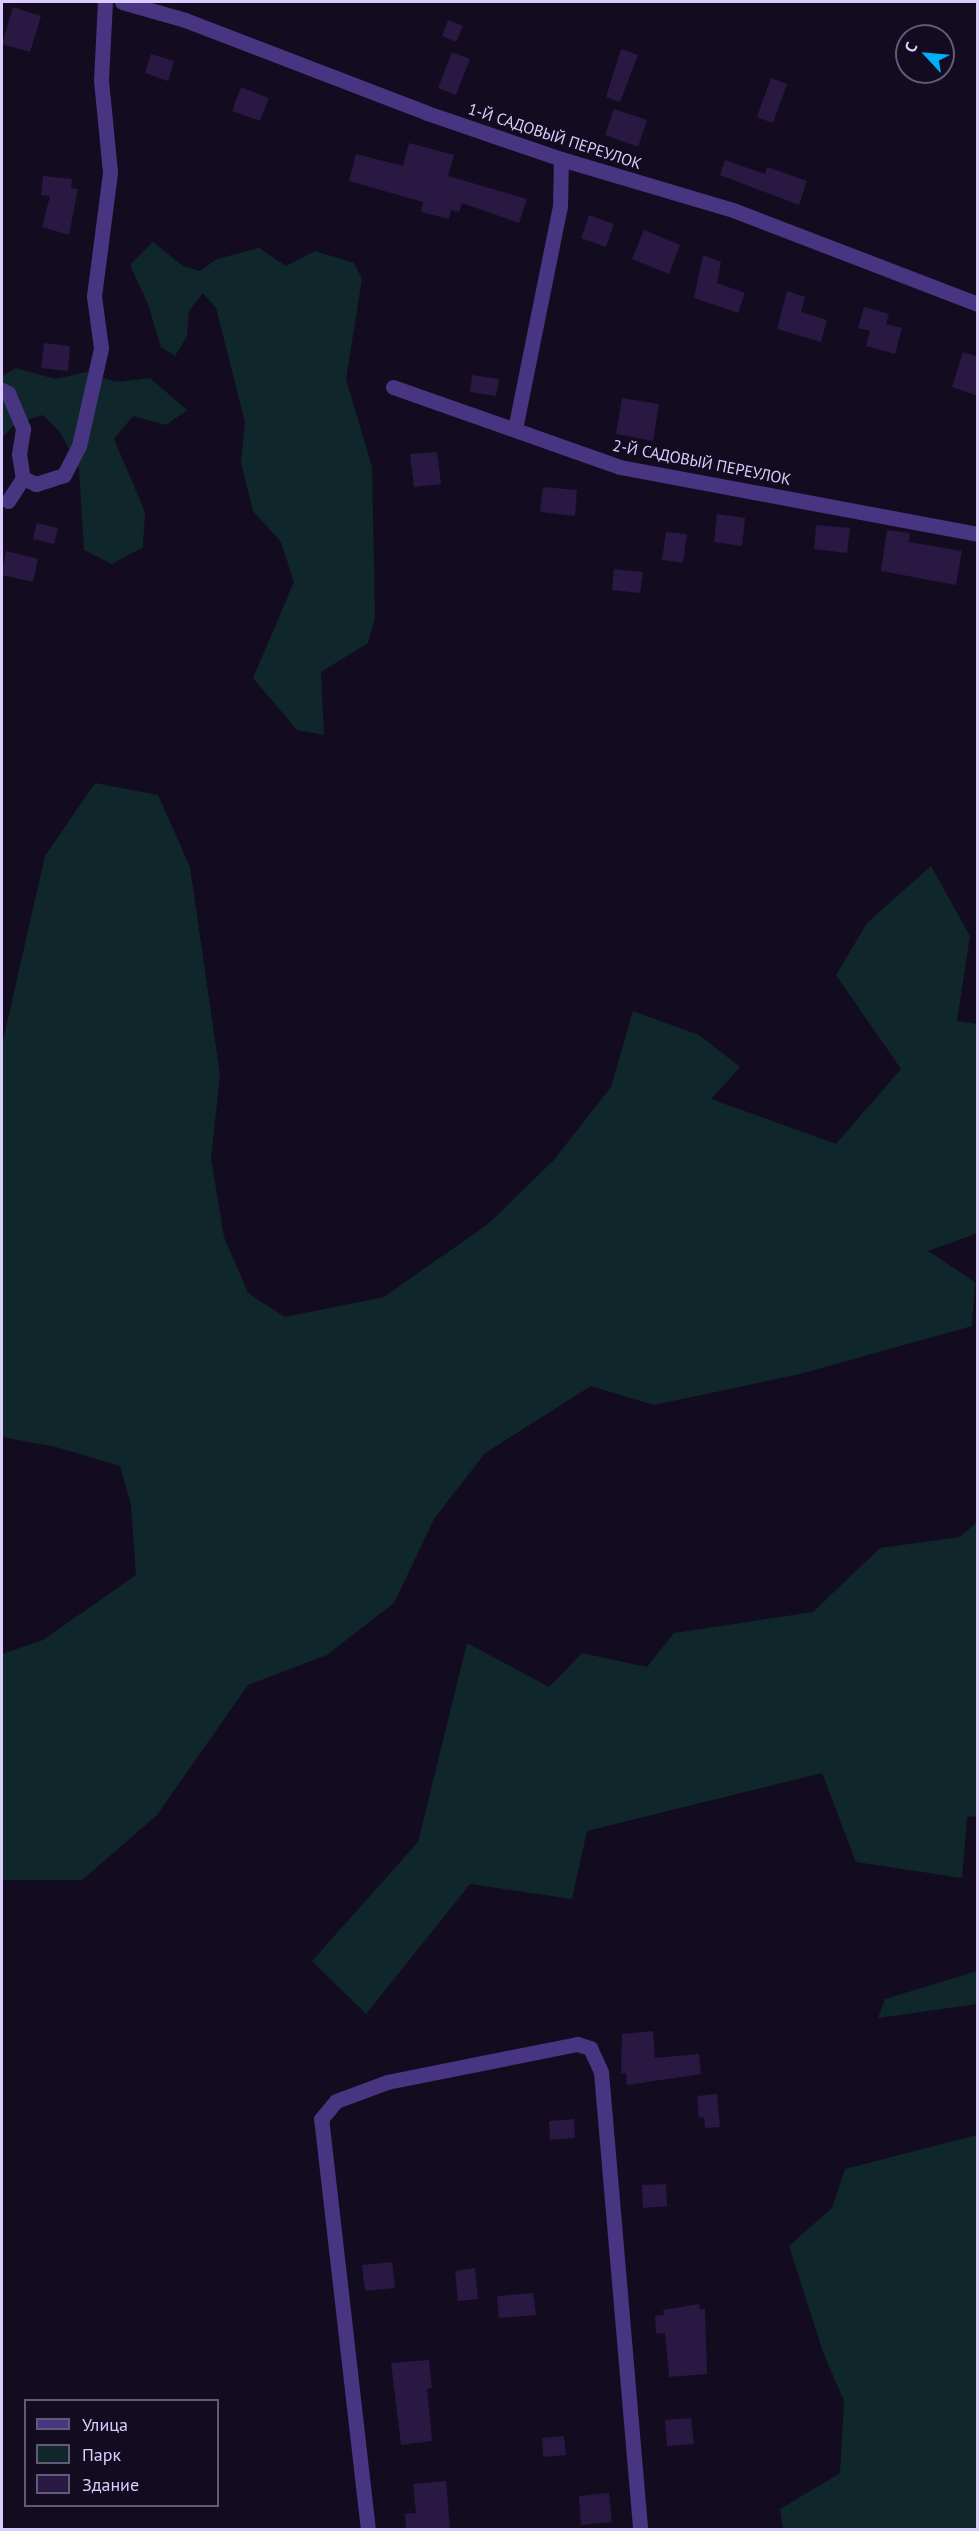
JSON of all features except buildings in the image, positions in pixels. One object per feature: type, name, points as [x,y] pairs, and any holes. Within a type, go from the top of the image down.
[{"type":"street","points":[[23,478],[36,484],[64,475],[79,446],[101,348],[94,296],[110,172],[101,81],[105,2]]},
{"type":"street","name":"1-Й САДОВЫЙ ПЕРЕУЛОК","points":[[122,2],[185,20],[427,113],[561,159],[733,210],[978,304]]},
{"type":"street","points":[[515,429],[560,206],[561,159]]},
{"type":"street","name":"2-Й САДОВЫЙ ПЕРЕУЛОК","points":[[393,387],[620,467],[978,534]]},
{"type":"street","points":[[2,390],[8,393],[23,429],[19,454],[23,478],[8,501]]},
{"type":"street","points":[[368,2529],[321,2119],[336,2101],[387,2082],[576,2044],[590,2048],[601,2072],[640,2529]]},
{"type":"green space","points":[[153,242],[183,266],[200,271],[217,259],[259,248],[286,266],[315,251],[354,263],[362,279],[346,379],[372,467],[375,618],[368,643],[321,672],[324,735],[297,730],[253,678],[294,582],[281,542],[253,511],[241,462],[245,422],[216,308],[203,293],[189,311],[187,336],[175,356],[161,347],[148,304],[130,265]]},
{"type":"green space","points":[[16,368],[55,379],[87,372],[116,382],[150,378],[187,410],[166,425],[133,416],[114,439],[145,512],[143,547],[112,564],[84,550],[79,468],[60,432],[43,415],[15,424],[2,438],[2,376]]},
{"type":"green space","points":[[95,783],[158,795],[190,867],[220,1075],[211,1158],[224,1237],[248,1293],[285,1317],[384,1297],[488,1224],[553,1161],[611,1087],[633,1011],[699,1035],[740,1067],[711,1099],[836,1144],[901,1069],[836,975],[867,923],[931,866],[970,936],[957,1021],[977,1024],[978,1233],[928,1251],[975,1282],[972,1326],[800,1374],[654,1405],[591,1386],[485,1453],[434,1519],[394,1603],[327,1655],[248,1685],[157,1815],[82,1880],[3,1880],[2,1654],[43,1640],[136,1575],[131,1505],[120,1466],[56,1447],[2,1437],[2,1045],[45,856]]},
{"type":"green space","points":[[977,1522],[978,1816],[967,1817],[962,1878],[856,1862],[822,1773],[587,1831],[572,1899],[470,1884],[366,2014],[312,1961],[418,1842],[467,1643],[549,1687],[582,1653],[647,1667],[674,1633],[813,1612],[880,1548],[960,1537]]},
{"type":"green space","points":[[977,1971],[977,2004],[878,2018],[885,1999]]},
{"type":"green space","points":[[977,2135],[977,2529],[783,2529],[780,2509],[840,2473],[844,2401],[823,2352],[789,2246],[832,2208],[845,2169]]}]
